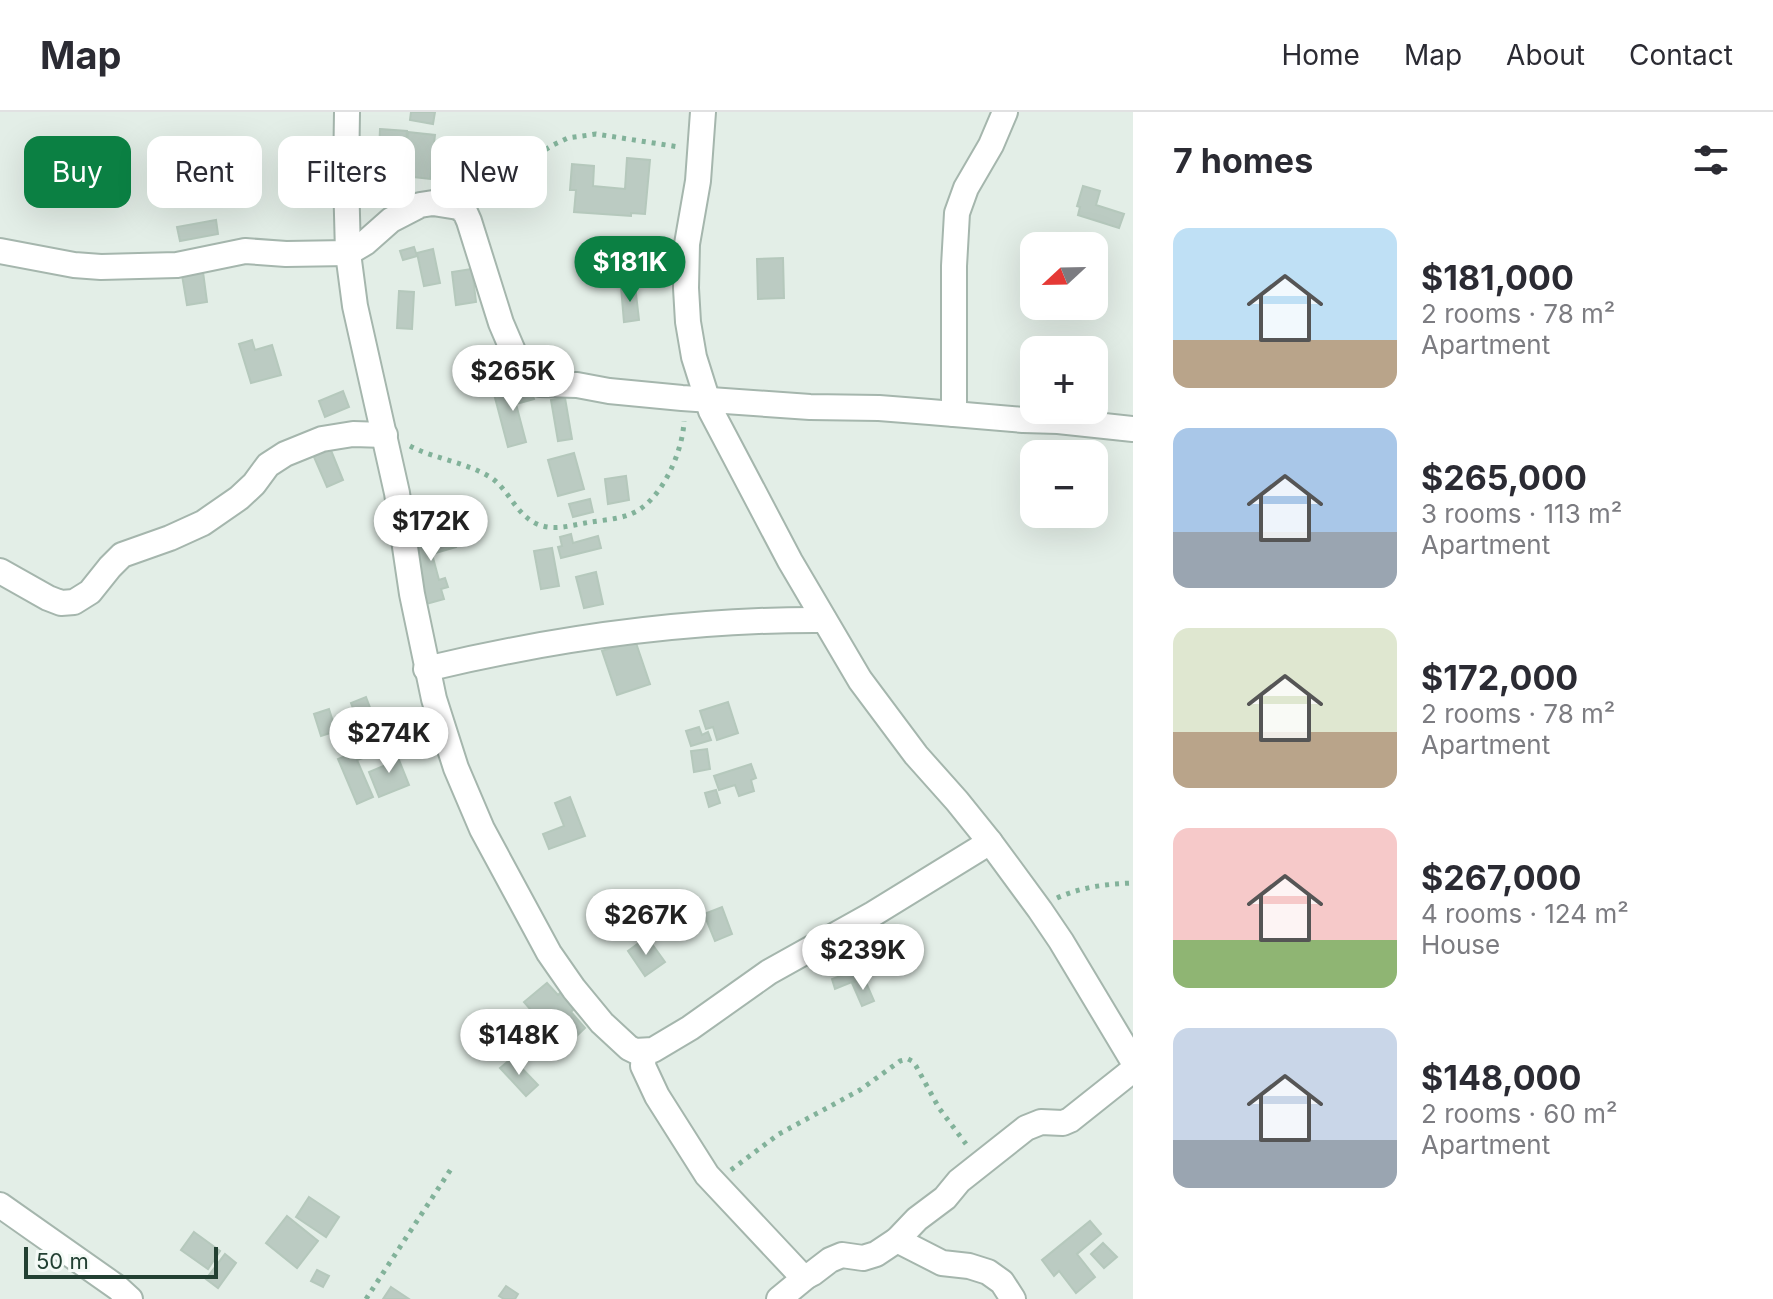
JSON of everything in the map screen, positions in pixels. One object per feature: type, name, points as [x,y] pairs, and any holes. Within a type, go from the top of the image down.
[{"type":"street","points":[[347,112],[348,253],[355,306],[386,437],[426,669],[443,733],[482,829],[529,918],[574,989],[602,1023],[629,1048],[644,1052],[653,1050],[769,972],[873,914],[990,842]]},
{"type":"street","points":[[703,112],[698,181],[687,244],[686,288],[694,357],[694,399],[719,428],[860,680],[916,755],[990,842],[1040,910],[1133,1061]]},
{"type":"street","points":[[954,414],[957,213],[966,188],[991,145],[1005,112]]},
{"type":"street","points":[[0,251],[101,267],[177,265],[245,251],[348,253],[391,220],[413,208],[431,204]]},
{"type":"street","points":[[459,208],[469,221],[501,323],[521,370],[529,380],[540,384],[577,385],[694,399],[879,408],[1133,429]]},
{"type":"street","points":[[0,571],[61,603],[74,602],[90,592],[122,555],[203,523],[239,498],[274,460],[322,439],[353,434],[386,437]]},
{"type":"street","points":[[426,669],[500,651],[618,634],[771,620],[824,620]]},
{"type":"street","points":[[644,1052],[643,1066],[657,1096],[707,1175],[798,1272],[807,1276]]},
{"type":"street","points":[[779,1299],[836,1257],[871,1256],[897,1240],[917,1219],[940,1203],[959,1181],[1026,1128],[1041,1122],[1063,1123],[1070,1120],[1133,1070]]},
{"type":"street","points":[[0,1205],[130,1299]]},
{"type":"street","points":[[897,1240],[942,1263],[988,1272],[1002,1282],[1013,1299]]},
{"type":"path","points":[[547,149],[568,138],[596,134],[700,151]]},
{"type":"path","points":[[386,437],[491,478],[503,488],[523,515],[551,528],[566,527],[633,513],[643,507],[654,496],[673,464],[694,399]]},
{"type":"path","points":[[1040,910],[1050,901],[1076,890],[1133,883]]},
{"type":"path","points":[[714,1183],[791,1127],[860,1090],[900,1061],[908,1059],[979,1164]]},
{"type":"path","points":[[366,1299],[451,1169]]},
{"type":"building","points":[[411,112],[435,112],[433,124],[410,120]]},
{"type":"building","points":[[380,129],[407,131],[407,136],[380,136]]},
{"type":"building","points":[[408,132],[435,135],[431,136],[430,179],[415,177],[415,136],[408,136]]},
{"type":"building","points":[[627,158],[650,160],[645,214],[574,212],[576,190],[570,190],[572,164],[594,166],[593,186],[625,189]]},
{"type":"building","points":[[1083,186],[1100,191],[1096,205],[1124,214],[1119,228],[1078,215],[1080,207],[1077,206]]},
{"type":"building","points":[[216,220],[218,234],[180,241],[177,227]]},
{"type":"building","points":[[414,247],[417,256],[403,260],[400,251]]},
{"type":"building","points":[[433,249],[440,283],[424,286],[417,253]]},
{"type":"building","points":[[783,258],[784,298],[758,299],[757,259]]},
{"type":"building","points":[[472,269],[476,302],[456,305],[452,272]]},
{"type":"building","points":[[203,272],[207,302],[187,305],[182,275]]},
{"type":"building","points":[[635,285],[639,320],[624,322],[621,287]]},
{"type":"building","points":[[399,291],[414,292],[412,329],[397,328]]},
{"type":"building","points":[[252,340],[255,350],[272,345],[281,375],[251,383],[239,344]]},
{"type":"building","points":[[530,384],[534,399],[516,404],[526,442],[508,447],[494,394]]},
{"type":"building","points":[[343,391],[349,407],[325,417],[319,401]]},
{"type":"building","points":[[565,398],[572,439],[558,441],[551,400]]},
{"type":"building","points":[[328,443],[343,480],[327,487],[311,450]]},
{"type":"building","points":[[574,453],[584,489],[558,496],[548,460]]},
{"type":"building","points":[[626,476],[629,500],[608,504],[605,479]]},
{"type":"building","points":[[590,499],[593,512],[573,517],[569,504]]},
{"type":"building","points":[[452,530],[456,547],[432,554],[439,580],[445,578],[448,587],[441,589],[444,599],[426,604],[408,542]]},
{"type":"building","points":[[571,534],[573,543],[598,536],[601,548],[561,558],[558,547],[562,546],[560,537]]},
{"type":"building","points":[[552,548],[559,586],[541,589],[534,551]]},
{"type":"building","points":[[596,572],[603,604],[584,608],[576,577]]},
{"type":"building","points":[[635,640],[650,684],[617,695],[602,651]]},
{"type":"building","points":[[366,697],[380,734],[365,740],[351,703]]},
{"type":"building","points":[[728,702],[738,733],[717,740],[713,727],[706,729],[700,711]]},
{"type":"building","points":[[329,709],[336,731],[321,736],[314,714]]},
{"type":"building","points":[[699,727],[702,735],[708,732],[711,740],[691,746],[686,731]]},
{"type":"building","points":[[362,749],[366,757],[357,760],[373,797],[357,804],[338,759]]},
{"type":"building","points":[[707,749],[710,769],[694,772],[691,751]]},
{"type":"building","points":[[395,750],[409,785],[379,797],[369,772],[386,765],[382,755]]},
{"type":"building","points":[[751,764],[756,778],[751,780],[754,791],[739,796],[735,785],[719,790],[714,776]]},
{"type":"building","points":[[716,790],[720,803],[709,807],[705,793]]},
{"type":"building","points":[[570,797],[585,836],[549,849],[543,834],[564,826],[555,803]]},
{"type":"building","points":[[722,907],[732,934],[715,941],[704,914]]},
{"type":"building","points":[[647,937],[665,962],[645,976],[628,951]]},
{"type":"building","points":[[859,969],[862,978],[835,989],[832,979]]},
{"type":"building","points":[[864,978],[874,1001],[862,1006],[852,983]]},
{"type":"building","points":[[547,983],[558,995],[562,991],[576,1007],[571,1012],[585,1028],[564,1048],[524,1002]]},
{"type":"building","points":[[512,1058],[538,1085],[526,1096],[500,1068]]},
{"type":"building","points":[[309,1197],[339,1217],[326,1237],[296,1217]]},
{"type":"building","points":[[287,1216],[318,1241],[297,1268],[266,1243]]},
{"type":"building","points":[[1090,1221],[1101,1234],[1077,1254],[1095,1277],[1076,1293],[1059,1271],[1054,1276],[1042,1260]]},
{"type":"building","points":[[194,1232],[220,1251],[208,1269],[181,1250]]},
{"type":"building","points":[[1103,1243],[1117,1257],[1104,1268],[1091,1254]]},
{"type":"building","points":[[225,1254],[236,1263],[218,1288],[206,1279]]},
{"type":"building","points":[[317,1270],[329,1276],[323,1287],[311,1281]]},
{"type":"building","points":[[506,1286],[518,1294],[515,1299],[499,1296]]},
{"type":"building","points":[[391,1287],[409,1299],[383,1299]]}]
